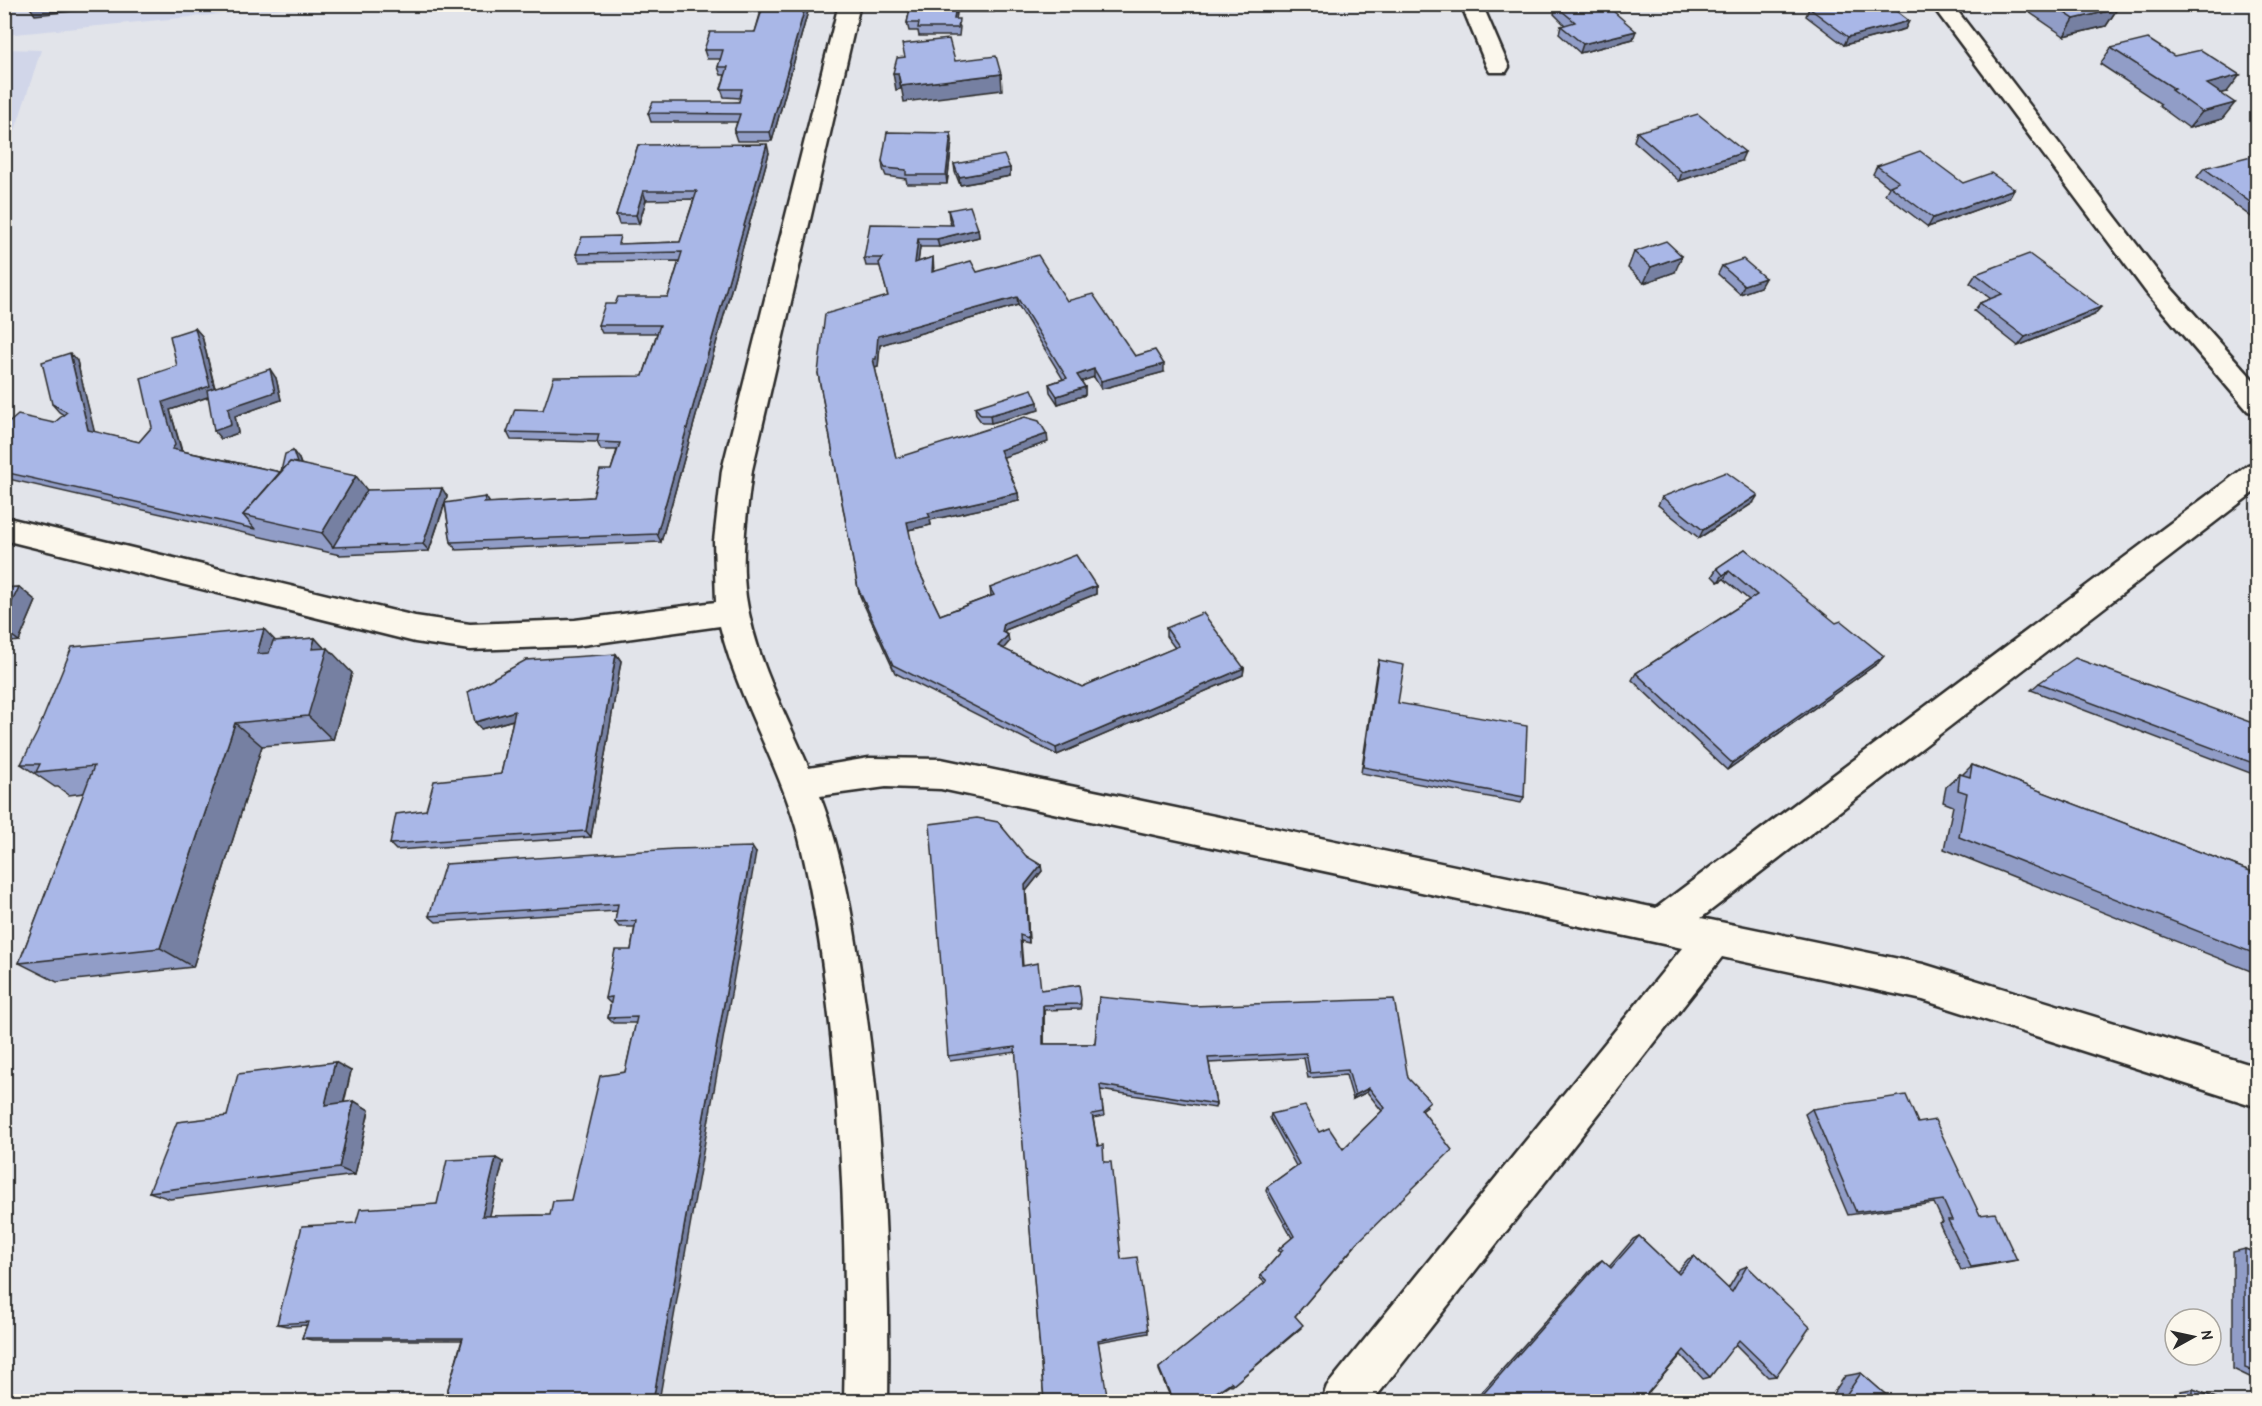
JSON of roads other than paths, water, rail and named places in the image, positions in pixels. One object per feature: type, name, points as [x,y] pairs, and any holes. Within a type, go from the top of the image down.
[{"type":"street","points":[[850,4],[737,470],[729,544],[733,612],[768,717],[816,835],[841,963],[862,1148],[867,1253],[866,1401]]},
{"type":"street","points":[[1471,4],[1498,67]]},
{"type":"street","points":[[1941,4],[2155,286],[2258,404]]},
{"type":"street","points":[[1661,926],[2258,473]]},
{"type":"street","points":[[4,528],[380,621],[470,637],[574,633],[733,612]]},
{"type":"street","points":[[798,786],[832,777],[886,770],[941,774],[1923,982],[2258,1087]]},
{"type":"street","points":[[1343,1401],[1714,938]]}]
